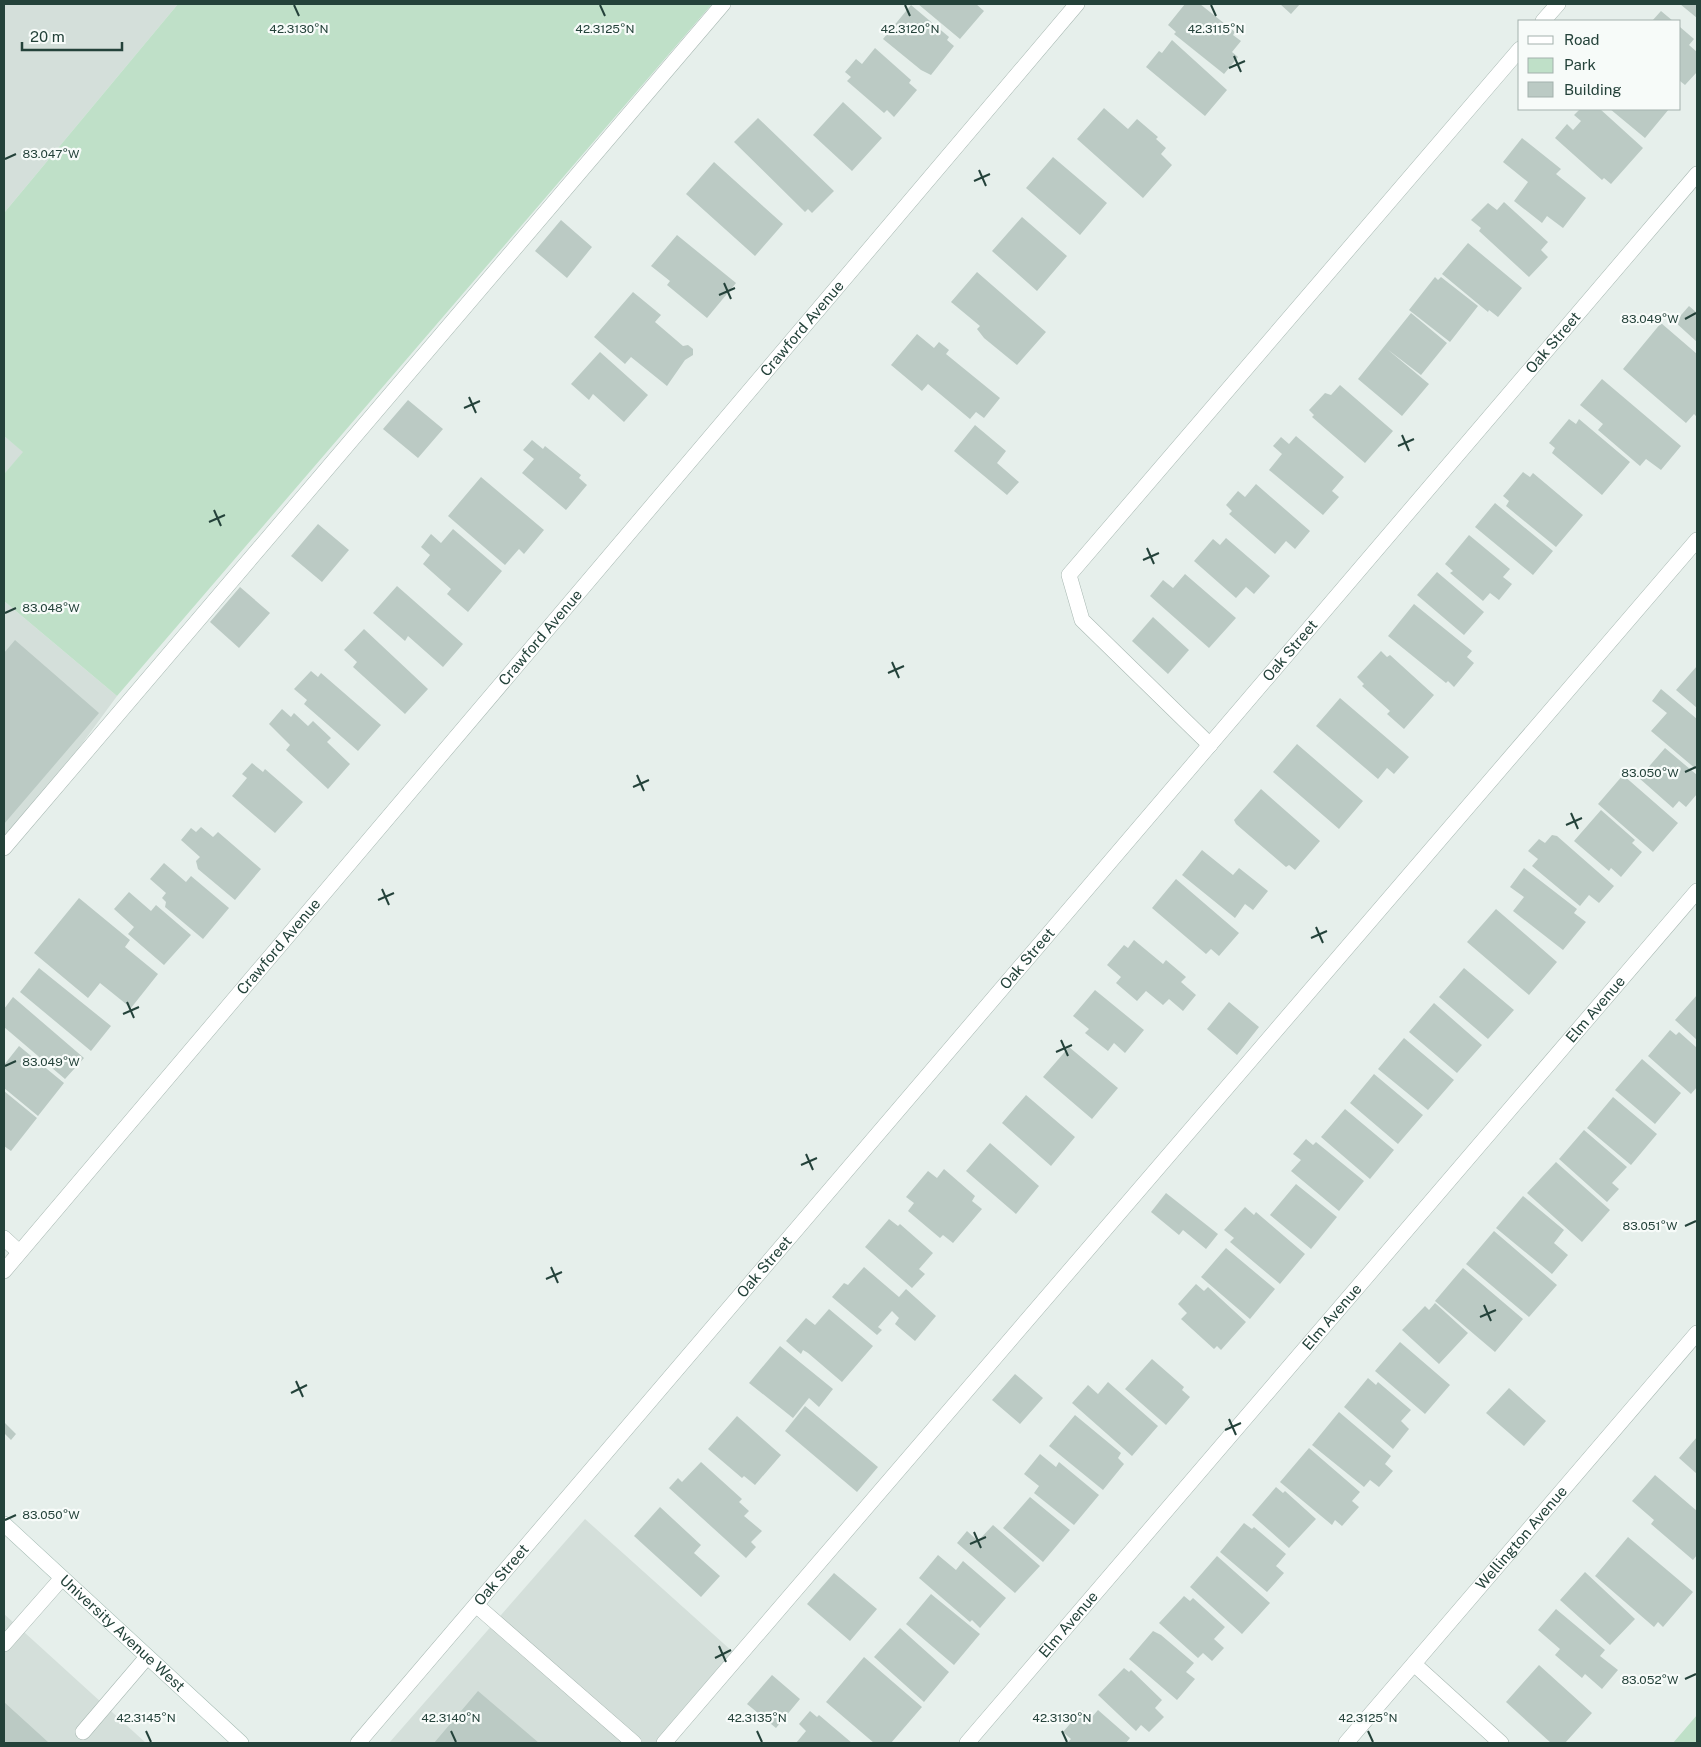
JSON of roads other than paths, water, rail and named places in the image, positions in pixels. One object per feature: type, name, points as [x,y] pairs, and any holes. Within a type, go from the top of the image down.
[{"type":"street","points":[[4,848],[723,4]]},
{"type":"street","name":"Crawford Avenue","points":[[4,1271],[1077,4]]},
{"type":"street","points":[[1545,20],[1558,4]]},
{"type":"street","points":[[1210,745],[1082,620],[1069,574],[1518,51]]},
{"type":"street","name":"Oak Street","points":[[358,1743],[1697,174]]},
{"type":"street","points":[[664,1743],[1697,540]]},
{"type":"street","name":"Elm Avenue","points":[[967,1743],[1697,891]]},
{"type":"street","points":[[4,1238],[20,1252]]},
{"type":"street","name":"Wellington Avenue","points":[[1346,1743],[1697,1333]]},
{"type":"street","name":"University Avenue West","points":[[4,1524],[241,1743]]},
{"type":"street","points":[[4,1644],[62,1578]]},
{"type":"street","points":[[476,1605],[634,1743]]},
{"type":"street","points":[[83,1732],[147,1657]]},
{"type":"street","points":[[1414,1664],[1501,1743]]}]
